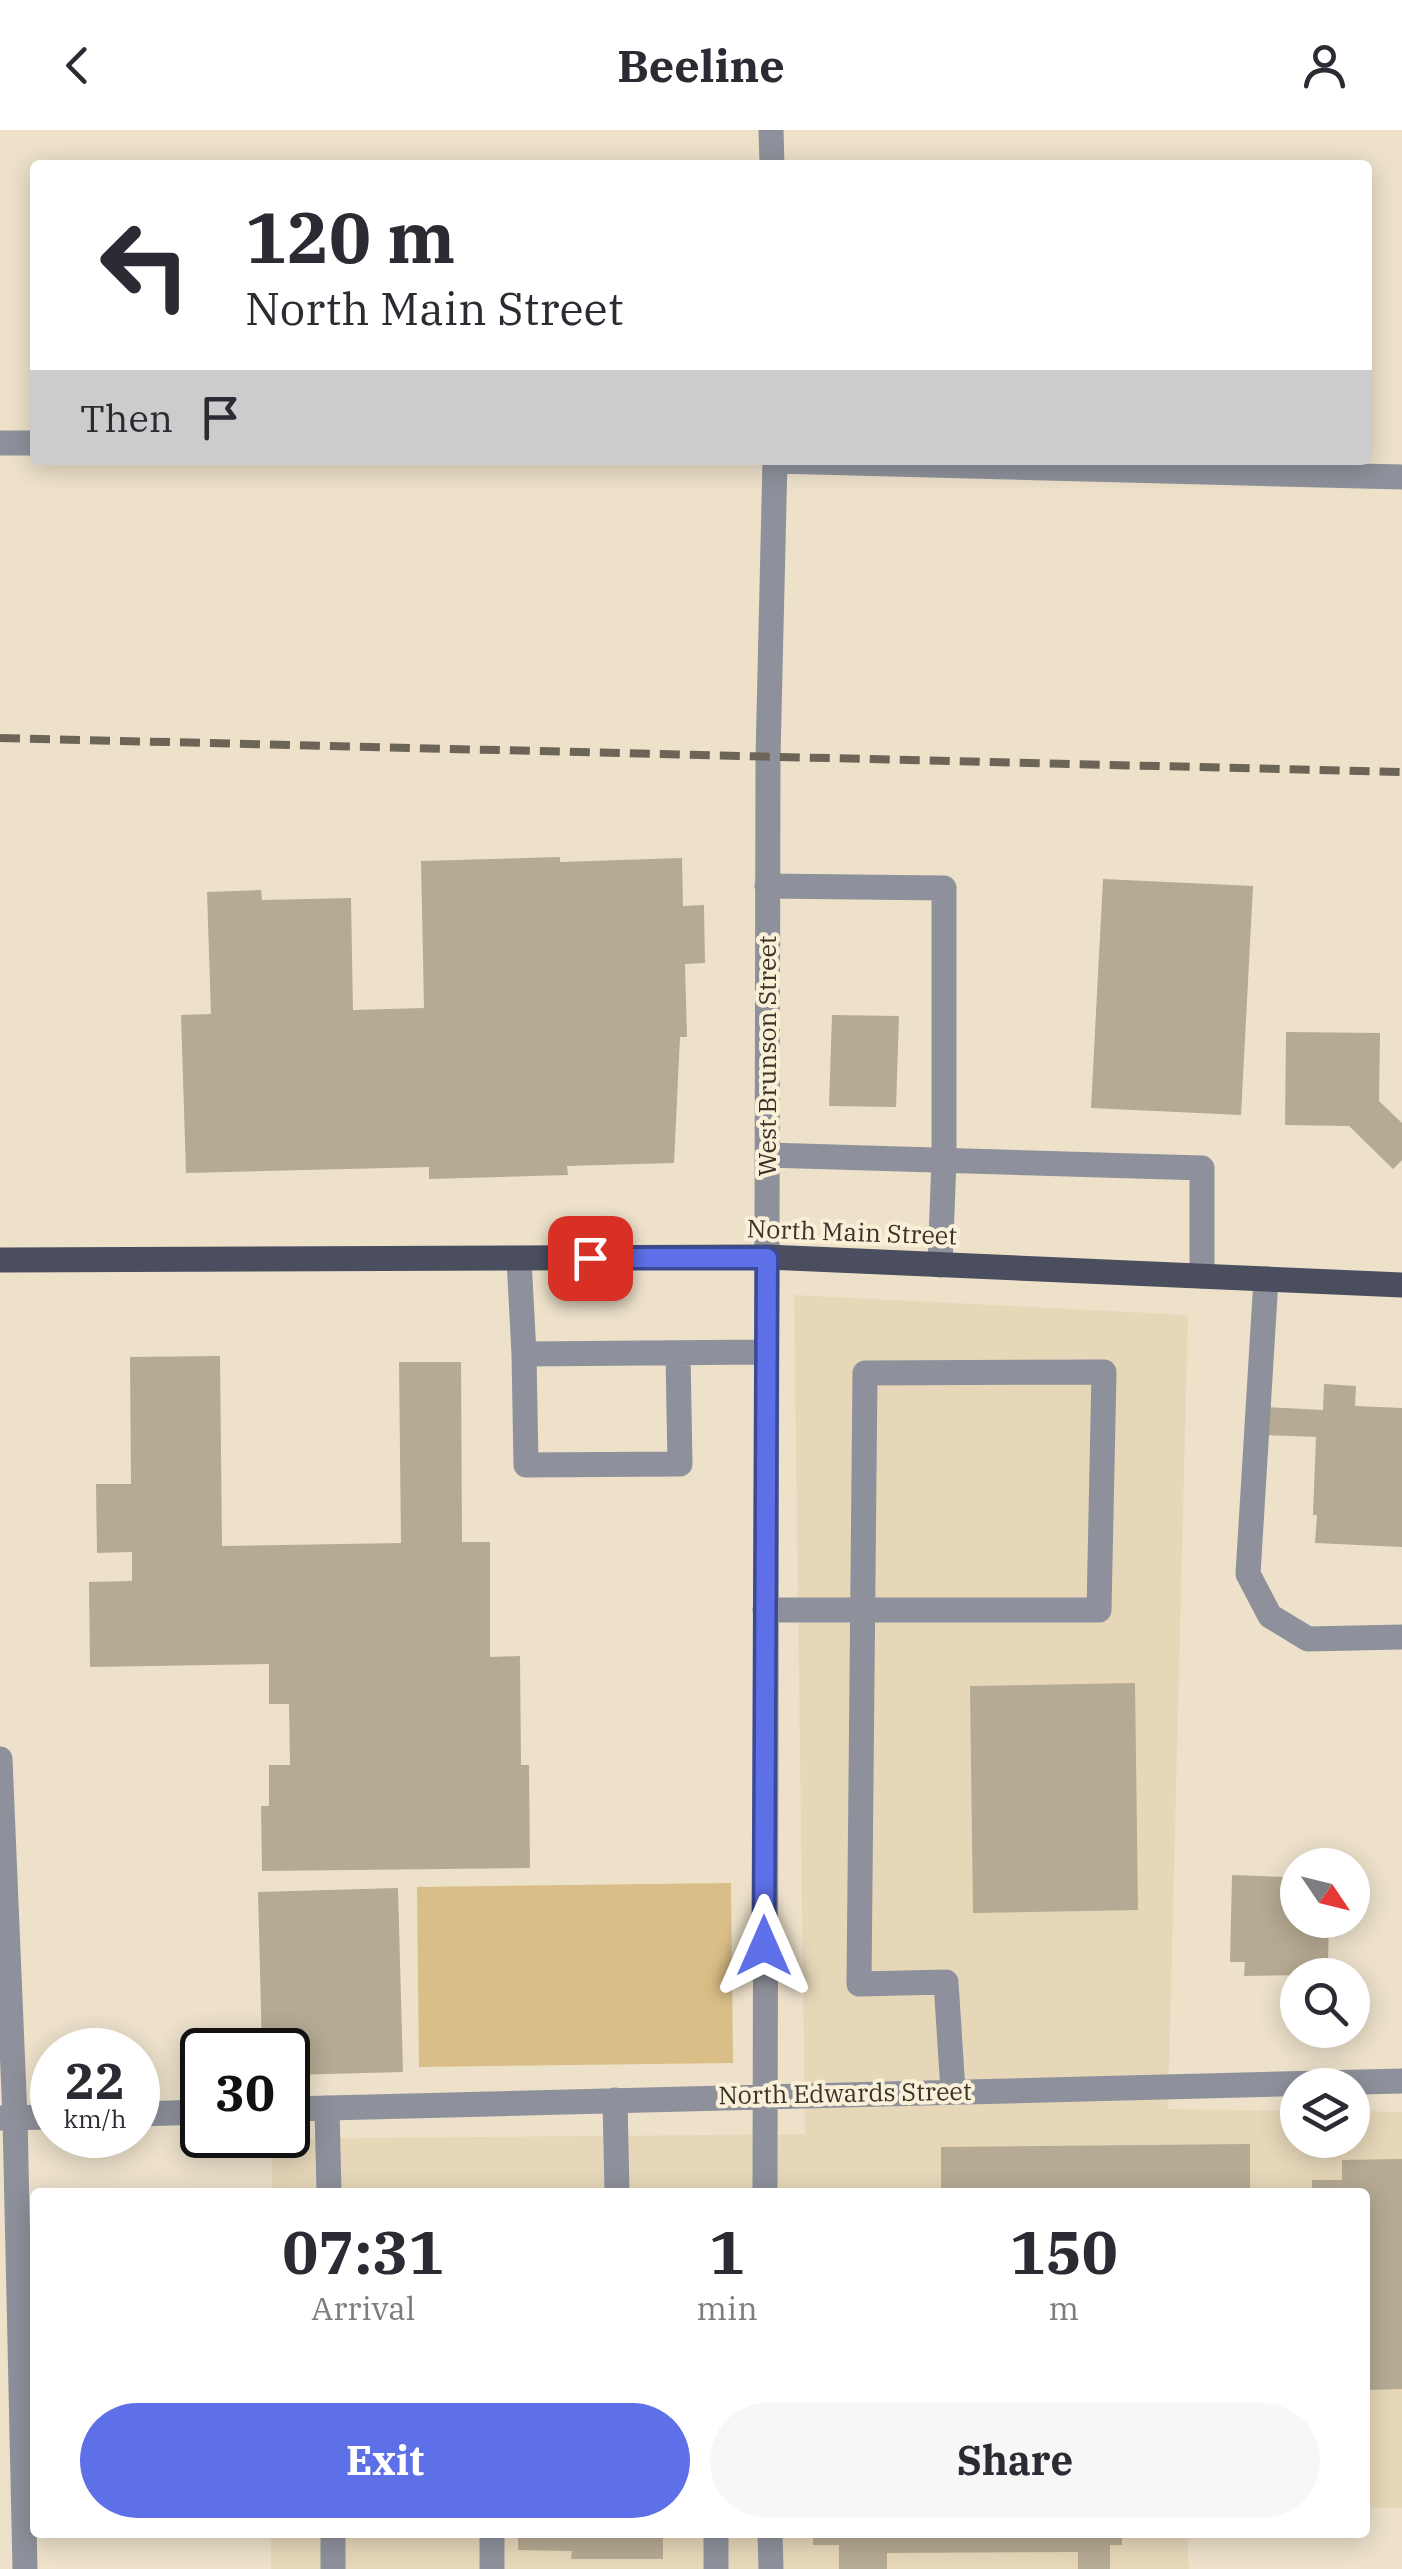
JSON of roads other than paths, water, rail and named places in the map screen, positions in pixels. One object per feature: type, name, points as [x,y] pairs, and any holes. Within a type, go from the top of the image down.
[{"type":"main road","name":"North Main Street","points":[[0,1260],[767,1258],[1402,1285]]},
{"type":"street","points":[[771,130],[772,160]]},
{"type":"street","points":[[0,443],[30,442]]},
{"type":"street","name":"West Brunson Street","points":[[764,2188],[768,886],[775,465]]},
{"type":"street","points":[[971,465],[1402,476]]},
{"type":"street","points":[[768,886],[944,888],[940,1265]]},
{"type":"street","points":[[767,1155],[1202,1168],[1202,1276]]},
{"type":"street","points":[[518,1258],[526,1464],[680,1464],[678,1352]]},
{"type":"street","points":[[1266,1279],[1248,1574],[1270,1616],[1308,1639],[1402,1637]]},
{"type":"street","points":[[524,1354],[766,1352]]},
{"type":"street","points":[[766,1610],[862,1610],[1099,1610],[1104,1372],[865,1373],[862,1610],[859,1984],[946,1982],[954,2091]]},
{"type":"street","points":[[0,1759],[24,2569]]},
{"type":"street","name":"North Edwards Street","points":[[310,2108],[1402,2081]]},
{"type":"street","points":[[615,2100],[617,2188]]},
{"type":"street","points":[[327,2108],[329,2188]]},
{"type":"street","points":[[333,2538],[333,2569]]},
{"type":"street","points":[[492,2538],[492,2569]]},
{"type":"street","points":[[716,2538],[716,2569]]},
{"type":"street","points":[[770,2538],[770,2569]]},
{"type":"railway","points":[[0,738],[1402,772]]}]
